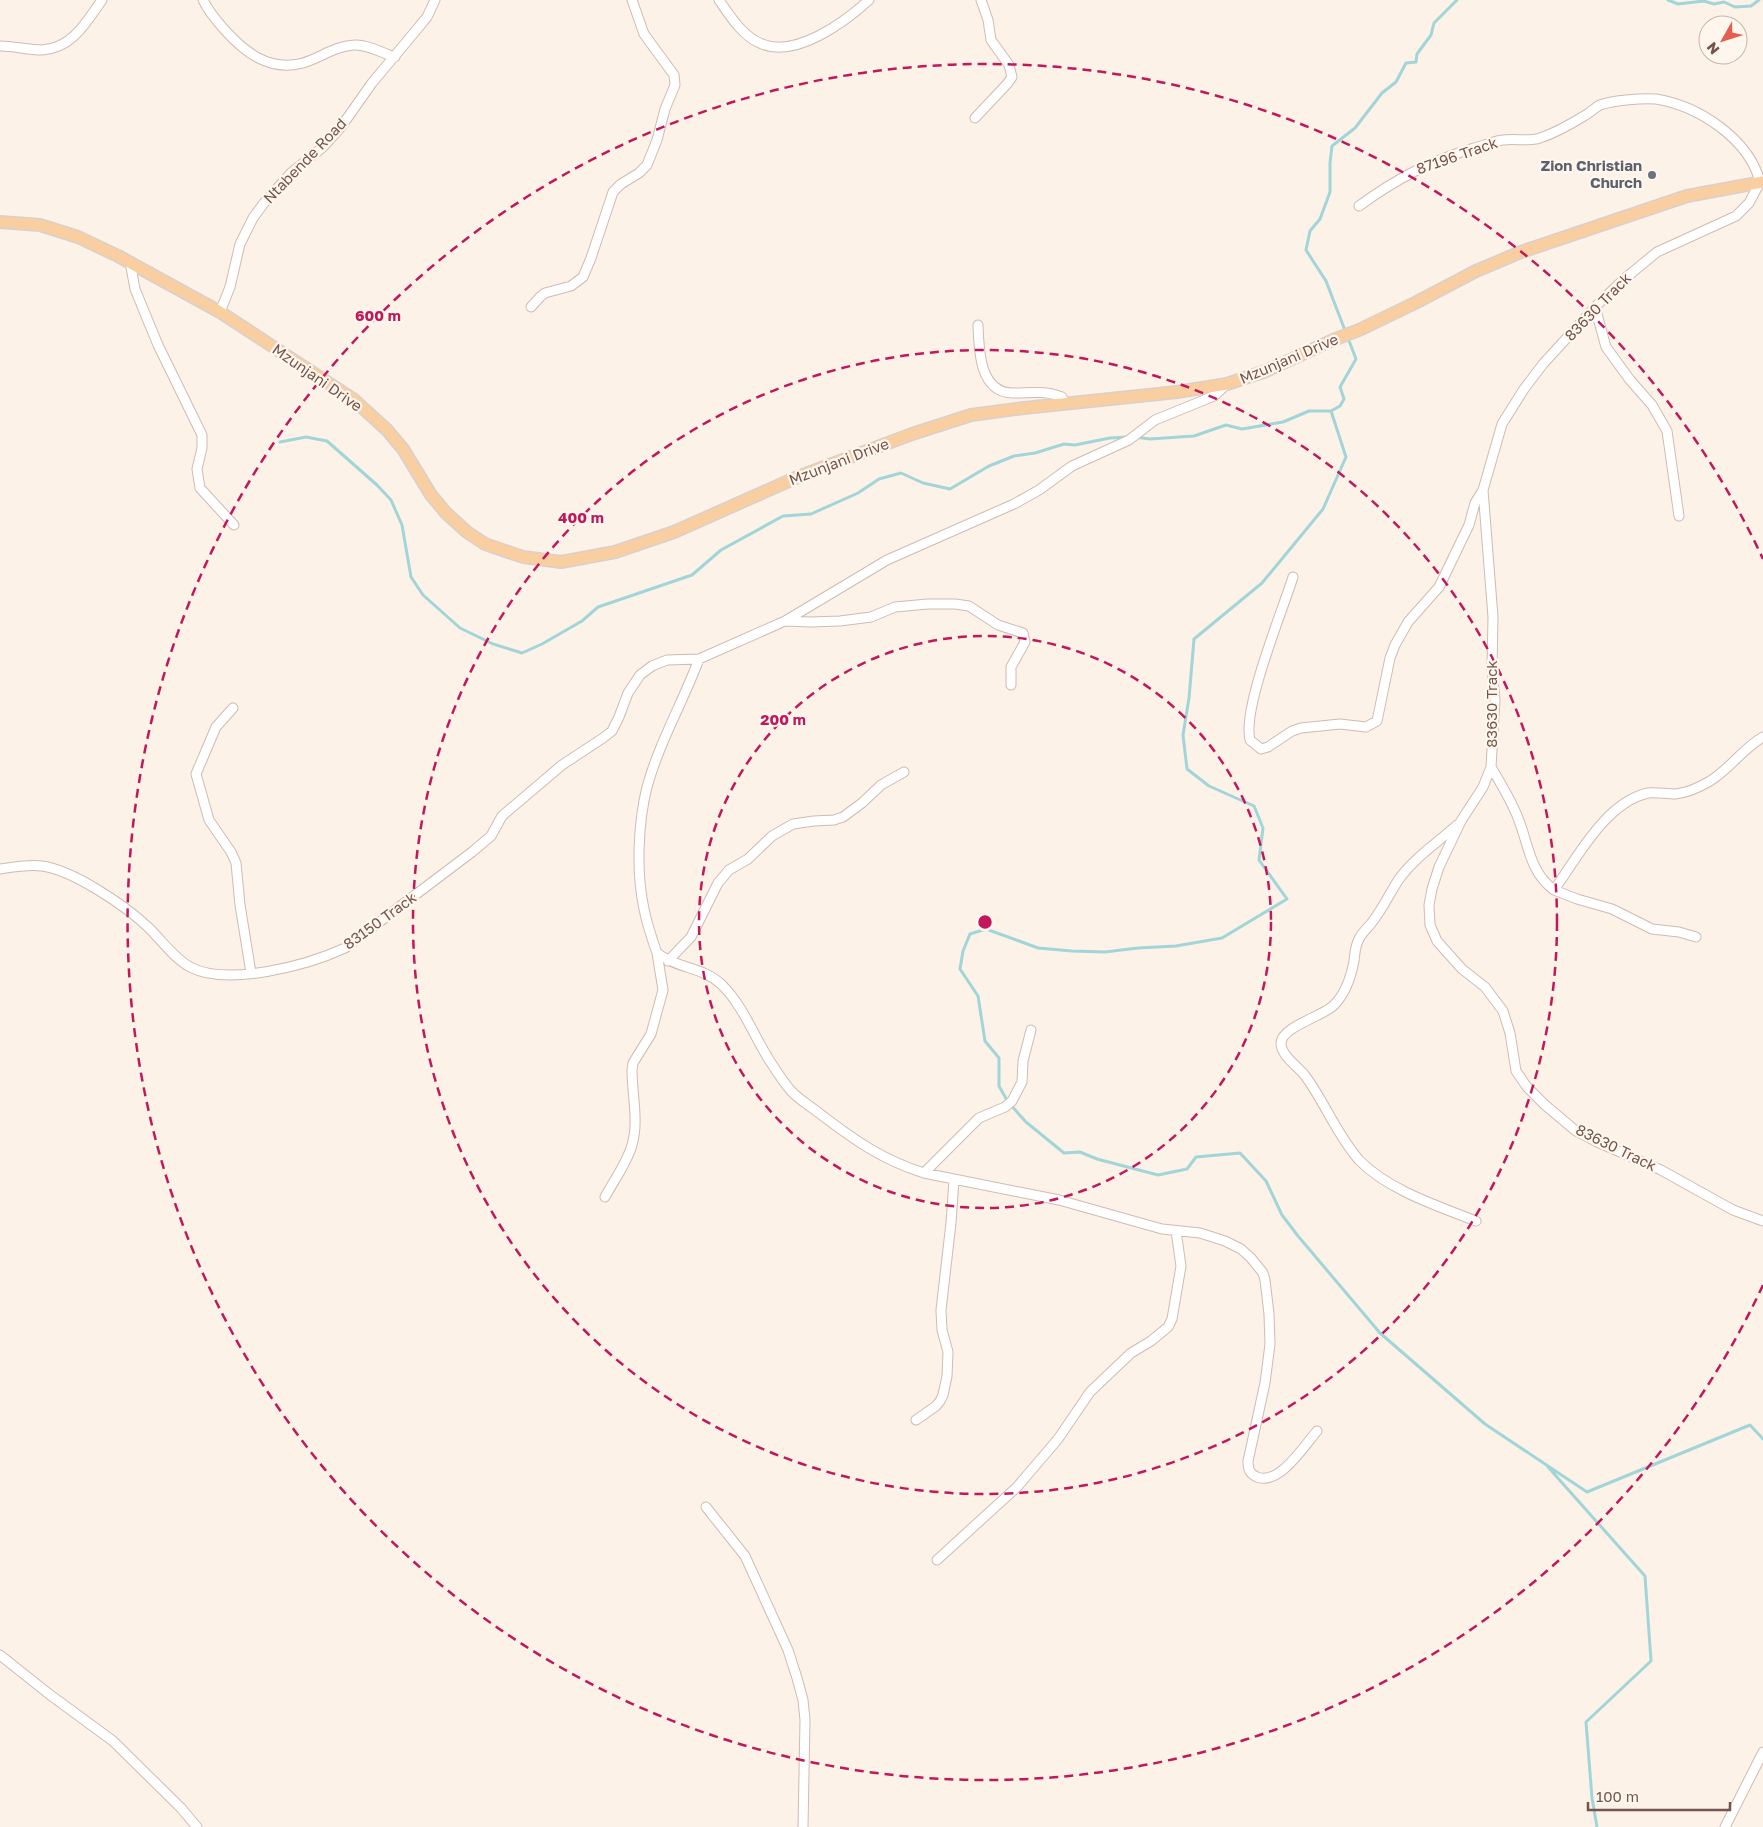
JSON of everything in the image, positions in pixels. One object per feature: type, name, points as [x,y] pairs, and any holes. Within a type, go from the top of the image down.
[{"type":"main road","name":"Mzunjani Drive","points":[[0,222],[40,226],[78,237],[130,262],[220,312],[353,399],[387,430],[403,448],[431,495],[446,513],[467,532],[485,544],[522,557],[561,562],[615,552],[674,532],[800,476],[912,434],[963,418],[1024,408],[1177,392],[1227,384],[1266,371],[1359,330],[1476,271],[1521,252],[1687,196],[1761,182]]},
{"type":"street","points":[[0,46],[42,50],[66,44],[102,0]]},
{"type":"street","points":[[203,0],[219,24],[245,51],[271,64],[300,64],[335,50],[355,45],[394,56]]},
{"type":"street","name":"Ntabende Road","points":[[220,312],[230,287],[240,244],[253,218],[264,202],[291,173],[323,146],[341,127],[372,83],[427,17],[435,0]]},
{"type":"street","points":[[532,307],[545,293],[571,286],[583,277],[612,192],[647,165],[657,140],[675,80],[671,70],[644,34],[632,0]]},
{"type":"street","points":[[719,0],[730,17],[747,35],[760,44],[780,48],[807,41],[829,30],[869,0]]},
{"type":"street","points":[[974,118],[1012,77],[1009,65],[991,40],[988,20],[981,0]]},
{"type":"street","name":"87196 Track","points":[[1359,206],[1401,177],[1439,160],[1502,140],[1539,138],[1584,116],[1600,105],[1615,101],[1643,98],[1670,102],[1718,124],[1735,140],[1756,169],[1761,182]]},
{"type":"street","name":"83630 Track","points":[[1761,182],[1749,203],[1736,216],[1657,252],[1623,280],[1595,307],[1544,364],[1511,408],[1502,424],[1483,490],[1493,617],[1492,668],[1495,700],[1491,767],[1439,867],[1432,889],[1430,925],[1437,941],[1447,954],[1486,988],[1503,1011],[1510,1033],[1516,1071],[1527,1087],[1552,1112],[1576,1131],[1597,1142],[1661,1170],[1733,1210],[1763,1221]]},
{"type":"street","points":[[130,262],[136,289],[158,345],[202,435],[202,448],[197,469],[200,488],[234,525]]},
{"type":"street","points":[[1595,307],[1606,347],[1630,380],[1652,405],[1667,432],[1679,516]]},
{"type":"street","points":[[978,325],[981,365],[988,379],[996,388],[1010,393],[1050,392],[1062,397],[1064,404]]},
{"type":"street","points":[[605,1197],[627,1158],[634,1138],[633,1063],[651,1034],[663,990],[657,953],[644,909],[640,876],[641,816],[655,766],[699,659],[785,621],[887,560],[1014,504],[1039,490],[1072,466],[1129,440],[1161,418],[1214,396],[1227,384]]},
{"type":"street","points":[[1293,577],[1262,669],[1248,727],[1250,740],[1261,749],[1301,728],[1340,724],[1366,727],[1377,721],[1390,658],[1395,645],[1408,622],[1439,587],[1469,526],[1475,503],[1483,490]]},
{"type":"street","points":[[785,621],[840,621],[871,617],[895,607],[928,604],[969,606],[998,625],[1024,633],[1024,642],[1011,667],[1011,685]]},
{"type":"street","name":"83150 Track","points":[[0,869],[39,865],[65,873],[90,886],[134,914],[181,961],[192,968],[220,974],[251,974],[297,966],[324,958],[345,948],[491,836],[502,816],[562,765],[604,738],[612,730],[619,718],[628,692],[640,675],[652,666],[667,660],[699,659]]},
{"type":"street","points":[[233,708],[216,727],[196,774],[210,820],[236,863],[240,905],[251,974]]},
{"type":"street","points":[[1554,890],[1592,835],[1617,809],[1648,793],[1677,794],[1694,789],[1712,780],[1763,737]]},
{"type":"street","points":[[1491,767],[1510,800],[1532,862],[1544,882],[1554,890],[1612,909],[1652,929],[1679,932],[1696,937]]},
{"type":"street","points":[[668,961],[691,937],[718,884],[729,870],[748,859],[772,836],[793,824],[834,820],[843,817],[862,803],[881,785],[904,772]]},
{"type":"street","points":[[1461,822],[1413,862],[1373,921],[1359,937],[1355,948],[1350,979],[1342,995],[1333,1006],[1318,1016],[1300,1023],[1283,1036],[1281,1043],[1284,1051],[1306,1076],[1347,1143],[1371,1171],[1414,1197],[1476,1221]]},
{"type":"street","points":[[657,953],[668,961],[712,977],[722,985],[737,1005],[782,1080],[792,1093],[850,1138],[905,1167],[954,1180],[1045,1197],[1162,1229],[1200,1233],[1225,1241],[1241,1250],[1251,1258],[1263,1273],[1268,1299],[1270,1344],[1265,1383],[1248,1461],[1250,1472],[1254,1476],[1264,1479],[1278,1474],[1317,1431]]},
{"type":"street","points":[[924,1173],[979,1118],[1005,1107],[1012,1101],[1022,1082],[1023,1061],[1031,1030]]},
{"type":"street","points":[[916,1420],[940,1401],[947,1376],[948,1352],[942,1330],[941,1310],[954,1180]]},
{"type":"street","points":[[937,1560],[1017,1487],[1058,1439],[1090,1392],[1131,1353],[1151,1341],[1168,1327],[1172,1319],[1181,1266],[1176,1231]]},
{"type":"street","points":[[706,1507],[748,1562],[788,1650],[797,1678],[803,1700],[805,1720],[803,1827]]},
{"type":"street","points":[[0,1655],[113,1741],[161,1787],[197,1827]]},
{"type":"street","points":[[1725,1827],[1763,1752]]},
{"type":"waterway","points":[[1135,437],[1150,439],[1194,436],[1226,425],[1242,429],[1283,422],[1309,411],[1331,411],[1340,406],[1344,399],[1340,387],[1356,359],[1326,281],[1306,250],[1310,231],[1320,219],[1330,192],[1332,146],[1355,128],[1382,93],[1396,82],[1406,63],[1416,62],[1417,54],[1431,35],[1434,23],[1457,0]]},
{"type":"waterway","points":[[1668,0],[1678,4],[1704,1],[1714,4],[1724,2],[1735,7],[1751,6],[1759,0]]},
{"type":"waterway","points":[[1331,411],[1346,457],[1323,509],[1262,583],[1194,639],[1189,698],[1183,735],[1187,769],[1209,786],[1254,806],[1263,828],[1259,860],[1287,899],[1222,938],[1176,946],[1105,952],[1072,951],[1038,948],[986,929],[970,934],[963,951],[960,969],[978,996],[985,1041],[999,1058],[999,1086],[1008,1102],[1026,1122],[1064,1153],[1080,1152],[1097,1159],[1158,1175],[1187,1169],[1196,1157],[1240,1153],[1266,1181],[1282,1215],[1298,1236],[1380,1333],[1485,1424],[1587,1492],[1750,1425],[1763,1439]]},
{"type":"waterway","points":[[280,442],[306,437],[327,441],[377,485],[391,500],[402,525],[411,577],[423,595],[460,628],[493,644],[522,653],[582,621],[598,607],[692,575],[721,550],[783,516],[811,514],[858,493],[879,479],[901,473],[923,483],[950,489],[989,466],[1014,456],[1035,453],[1064,444],[1075,445],[1110,438],[1129,437]]},
{"type":"waterway","points":[[1548,1467],[1645,1576],[1651,1661],[1586,1722],[1592,1798],[1597,1827]]},
{"type":"place","name":"Zion Christian Church","points":[[1652,175]]}]
